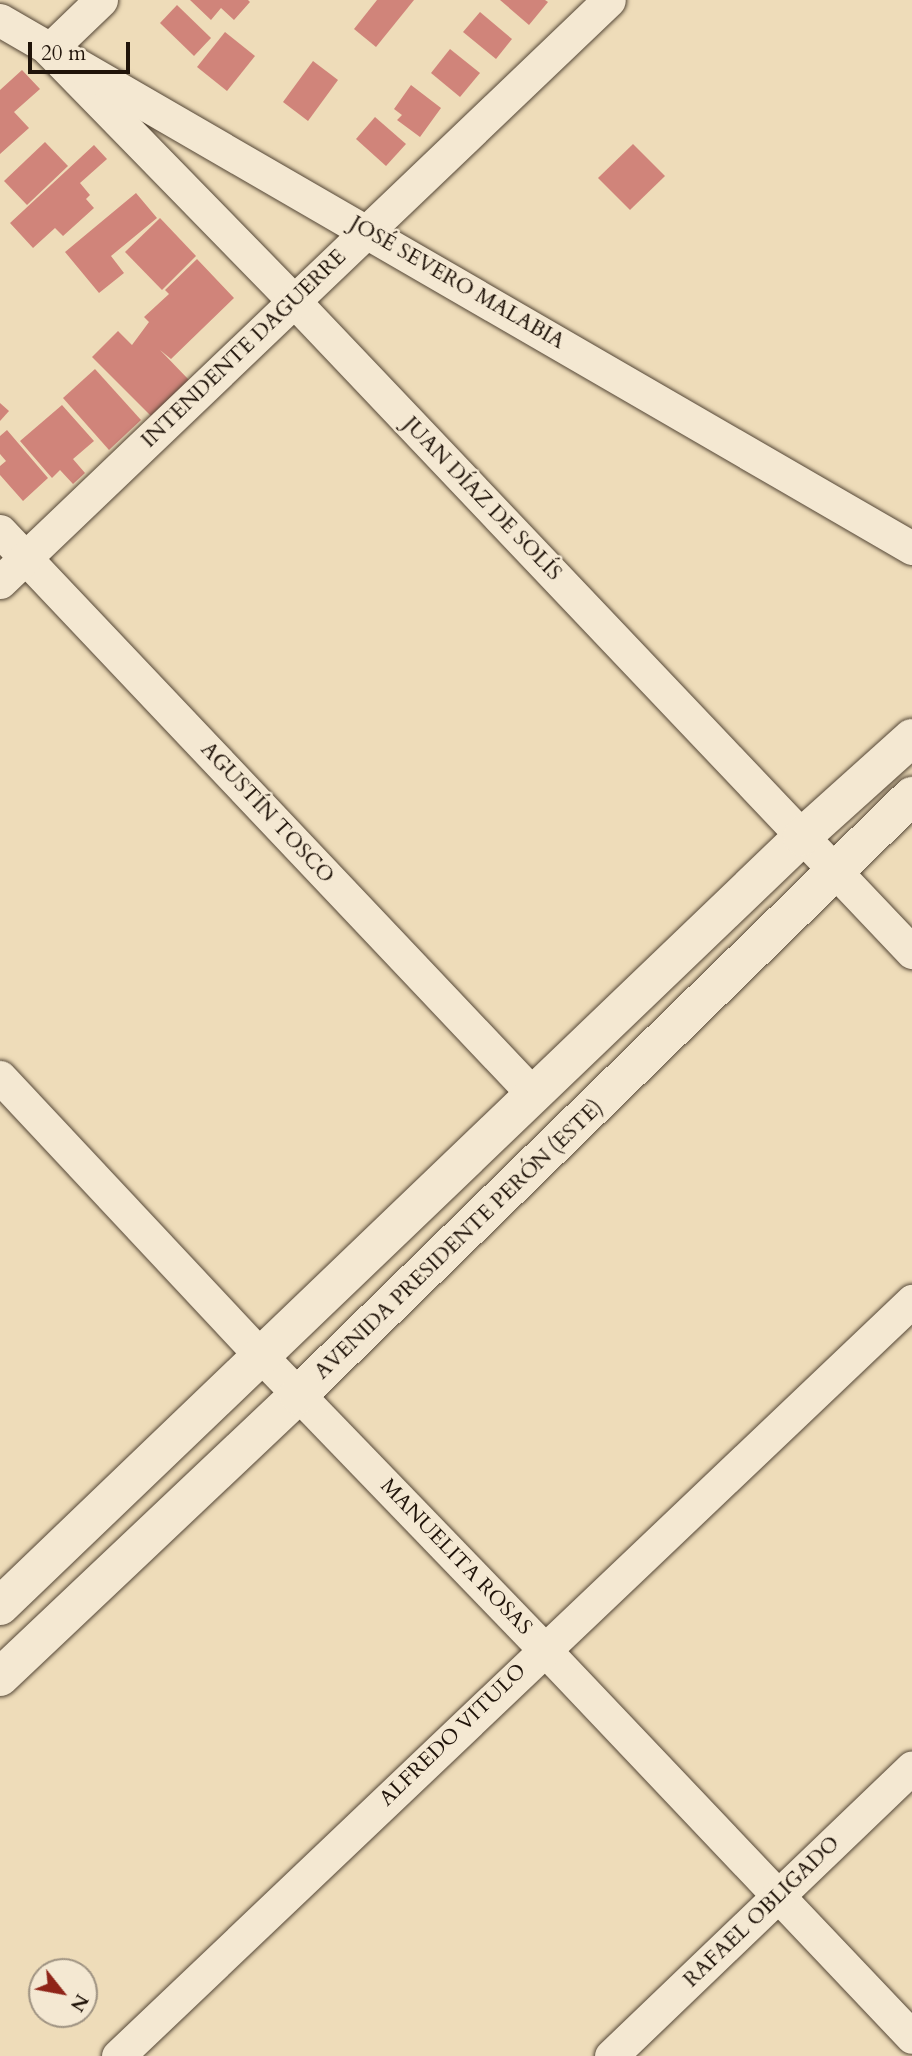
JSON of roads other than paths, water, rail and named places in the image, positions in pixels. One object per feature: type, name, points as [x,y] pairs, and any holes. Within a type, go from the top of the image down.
[{"type":"main road","points":[[0,1606],[802,837],[912,738]]},
{"type":"main road","name":"AVENIDA PRESIDENTE PERÓN (ESTE)","points":[[0,1677],[298,1395],[912,796]]},
{"type":"street","points":[[50,50],[101,0]]},
{"type":"street","name":"INTENDENTE DAGUERRE","points":[[0,582],[609,0]]},
{"type":"street","name":"JOSÉ SEVERO MALABIA","points":[[0,20],[912,548]]},
{"type":"street","name":"JUAN DÍAZ DE SOLÍS","points":[[50,50],[294,301],[912,952]]},
{"type":"street","name":"AGUSTÍN TOSCO","points":[[0,531],[534,1095]]},
{"type":"street","name":"MANUELITA ROSAS","points":[[0,1077],[298,1395],[543,1648],[912,2037]]},
{"type":"street","name":"ALFREDO VITULO","points":[[118,2056],[543,1648],[912,1301]]},
{"type":"street","name":"RAFAEL OBLIGADO","points":[[611,2056],[912,1767]]}]
